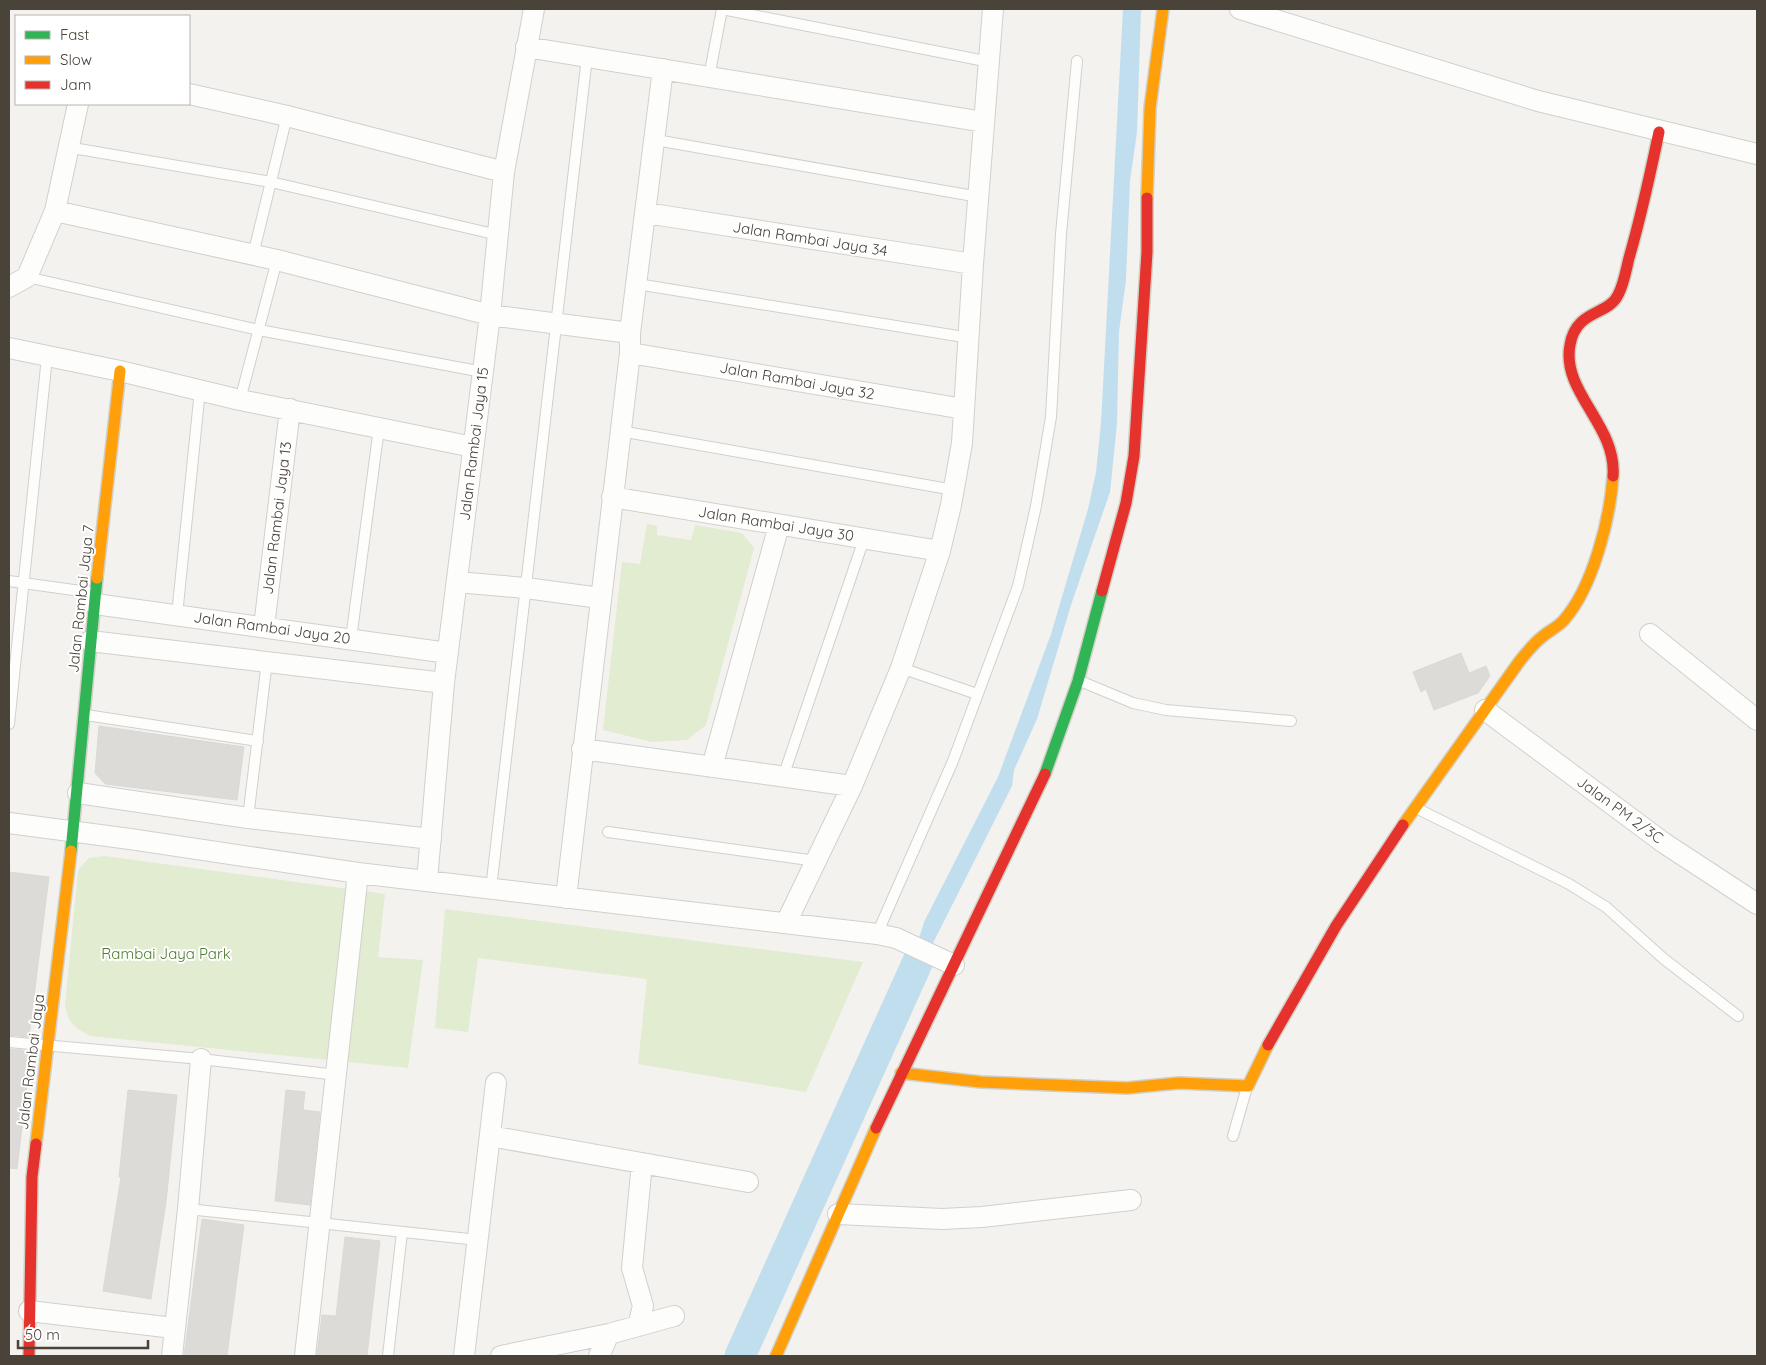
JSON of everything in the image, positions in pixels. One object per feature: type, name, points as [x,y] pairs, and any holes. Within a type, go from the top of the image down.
[{"type":"street","name":"Jalan Rambai Jaya 15","points":[[427,881],[444,683],[490,315],[504,172],[534,9]]},
{"type":"street","points":[[786,923],[852,786],[901,668],[940,551],[954,490],[962,443],[970,338],[973,264],[993,9]]},
{"type":"street","points":[[776,1356],[948,962],[965,945],[979,909],[1040,788],[1078,681],[1126,503],[1134,456],[1147,252],[1150,108],[1162,9]]},
{"type":"street","points":[[1240,9],[1484,85],[1659,132],[1687,135],[1732,149],[1757,154]]},
{"type":"street","points":[[526,47],[984,122]]},
{"type":"street","points":[[566,898],[663,69]]},
{"type":"street","points":[[190,94],[287,116],[504,172]]},
{"type":"street","points":[[9,287],[27,277],[55,211],[67,147],[78,105]]},
{"type":"street","points":[[901,1073],[1000,1083],[1127,1088],[1179,1083],[1248,1086],[1293,998],[1336,926],[1523,656],[1541,638],[1564,621],[1576,604],[1591,570],[1612,494],[1615,471],[1608,437],[1574,380],[1568,365],[1569,347],[1578,326],[1587,316],[1611,304],[1618,296],[1643,210],[1659,132]]},
{"type":"street","name":"Jalan Rambai Jaya 32","points":[[55,211],[277,260],[490,315],[557,324],[630,343],[964,409]]},
{"type":"street","name":"Jalan Rambai Jaya 34","points":[[646,213],[973,264]]},
{"type":"street","points":[[9,348],[120,370],[240,400],[473,447]]},
{"type":"street","name":"Jalan Rambai Jaya 7","points":[[73,831],[78,793],[90,641],[120,370]]},
{"type":"street","name":"Jalan Rambai Jaya 13","points":[[264,627],[290,409]]},
{"type":"street","name":"Jalan Rambai Jaya 30","points":[[612,497],[940,551]]},
{"type":"street","points":[[712,767],[779,525]]},
{"type":"street","points":[[457,582],[526,588],[600,598]]},
{"type":"street","name":"Jalan Rambai Jaya 20","points":[[96,598],[177,615],[448,652]]},
{"type":"street","points":[[1650,634],[1757,720]]},
{"type":"street","points":[[90,641],[444,683]]},
{"type":"street","name":"Jalan PM 2/3C","points":[[1485,710],[1664,843],[1757,904]]},
{"type":"street","points":[[582,749],[852,786]]},
{"type":"street","points":[[78,793],[248,818],[431,839]]},
{"type":"street","points":[[9,824],[73,831],[358,873],[886,936],[948,962]]},
{"type":"street","name":"Jalan Rambai Jaya","points":[[29,1356],[32,1177],[73,831]]},
{"type":"street","points":[[306,1356],[358,873]]},
{"type":"street","points":[[172,1356],[188,1209],[201,1059]]},
{"type":"street","points":[[464,1356],[496,1083]]},
{"type":"street","points":[[490,1136],[748,1182]]},
{"type":"street","points":[[638,1326],[643,1306],[632,1268],[642,1163]]},
{"type":"street","points":[[838,1214],[942,1219],[982,1218],[1131,1200]]},
{"type":"street","points":[[29,1311],[174,1328]]},
{"type":"street","points":[[501,1356],[609,1334],[674,1316]]},
{"type":"street","points":[[599,1356],[609,1334]]},
{"type":"lane","points":[[709,77],[722,9],[990,62]]},
{"type":"lane","points":[[491,888],[587,57]]},
{"type":"lane","points":[[886,936],[1018,586],[1036,506],[1051,417],[1061,234],[1077,61]]},
{"type":"lane","points":[[253,255],[287,116]]},
{"type":"lane","points":[[656,140],[978,197]]},
{"type":"lane","points":[[67,147],[271,182],[498,235]]},
{"type":"lane","points":[[240,400],[277,260]]},
{"type":"lane","points":[[27,277],[258,330],[482,372]]},
{"type":"lane","points":[[637,284],[970,338]]},
{"type":"lane","points":[[9,724],[47,357]]},
{"type":"lane","points":[[177,615],[200,390]]},
{"type":"lane","points":[[351,639],[379,428]]},
{"type":"lane","points":[[620,431],[954,490]]},
{"type":"lane","points":[[783,777],[864,538]]},
{"type":"lane","points":[[9,580],[96,598]]},
{"type":"lane","points":[[248,818],[267,661]]},
{"type":"lane","points":[[901,668],[977,694]]},
{"type":"lane","points":[[1078,681],[1133,703],[1166,710],[1291,721]]},
{"type":"lane","points":[[84,714],[258,741]]},
{"type":"lane","points":[[1416,808],[1569,884],[1606,907],[1664,960],[1738,1016]]},
{"type":"lane","points":[[608,832],[816,860]]},
{"type":"lane","points":[[9,1042],[201,1059],[337,1075]]},
{"type":"lane","points":[[1233,1136],[1248,1086]]},
{"type":"lane","points":[[188,1209],[478,1240]]},
{"type":"lane","points":[[388,1356],[402,1232]]},
{"type":"green space","points":[[647,524],[657,526],[657,535],[691,540],[695,525],[742,533],[754,548],[706,725],[687,740],[652,742],[603,730],[622,562],[640,564]]},
{"type":"green space","name":"Rambai Jaya Park","points":[[105,856],[385,894],[378,957],[423,960],[408,1068],[90,1036],[80,1030],[70,1021],[65,1006],[78,870],[89,858]]},
{"type":"green space","points":[[445,909],[863,962],[806,1092],[638,1064],[647,979],[478,958],[468,1032],[435,1028]]},
{"type":"water","points":[[1123,9],[1141,9],[1137,132],[1130,181],[1126,280],[1119,332],[1117,424],[1110,492],[1071,605],[1037,719],[1014,770],[1012,786],[915,979],[908,975],[924,922],[998,777],[1051,634],[1088,509],[1096,472],[1101,423]]},
{"type":"building","points":[[1461,653],[1469,673],[1486,666],[1490,676],[1478,693],[1434,710],[1426,689],[1421,692],[1413,672]]},
{"type":"building","points":[[99,726],[244,747],[237,800],[105,784],[95,773]]},
{"type":"building","points":[[9,872],[49,877],[29,1037],[9,1035]]},
{"type":"building","points":[[9,1049],[31,1051],[17,1169],[9,1168]]},
{"type":"building","points":[[128,1090],[177,1095],[166,1202],[151,1299],[103,1291],[121,1177],[119,1177]]},
{"type":"building","points":[[286,1090],[305,1092],[303,1110],[320,1112],[310,1205],[275,1201]]},
{"type":"building","points":[[202,1219],[244,1225],[227,1356],[184,1356]]},
{"type":"building","points":[[345,1237],[380,1241],[367,1356],[317,1356],[322,1315],[336,1316]]},
{"type":"waterway","points":[[740,1356],[919,959]]},
{"type":"traffic: fast","points":[[71,851],[97,578]]},
{"type":"traffic: fast","points":[[1045,774],[1078,681],[1102,591]]},
{"type":"traffic: slow","points":[[1147,198],[1150,108],[1163,9]]},
{"type":"traffic: slow","points":[[97,578],[120,371]]},
{"type":"traffic: slow","points":[[1403,825],[1522,659],[1539,640],[1562,622],[1574,606],[1583,590],[1598,552],[1608,512],[1613,476]]},
{"type":"traffic: slow","points":[[36,1144],[71,851]]},
{"type":"traffic: slow","points":[[901,1073],[981,1082],[1127,1088],[1179,1083],[1248,1086],[1268,1045]]},
{"type":"traffic: slow","points":[[776,1356],[876,1128]]},
{"type":"traffic: jam","points":[[1613,476],[1612,458],[1607,441],[1573,378],[1569,362],[1570,345],[1573,333],[1579,325],[1585,319],[1607,307],[1613,302],[1620,291],[1625,277],[1659,132]]},
{"type":"traffic: jam","points":[[1102,591],[1126,503],[1134,456],[1147,252],[1147,198]]},
{"type":"traffic: jam","points":[[876,1128],[1045,774]]},
{"type":"traffic: jam","points":[[1268,1045],[1336,926],[1403,825]]},
{"type":"traffic: jam","points":[[29,1356],[32,1177],[36,1144]]}]
